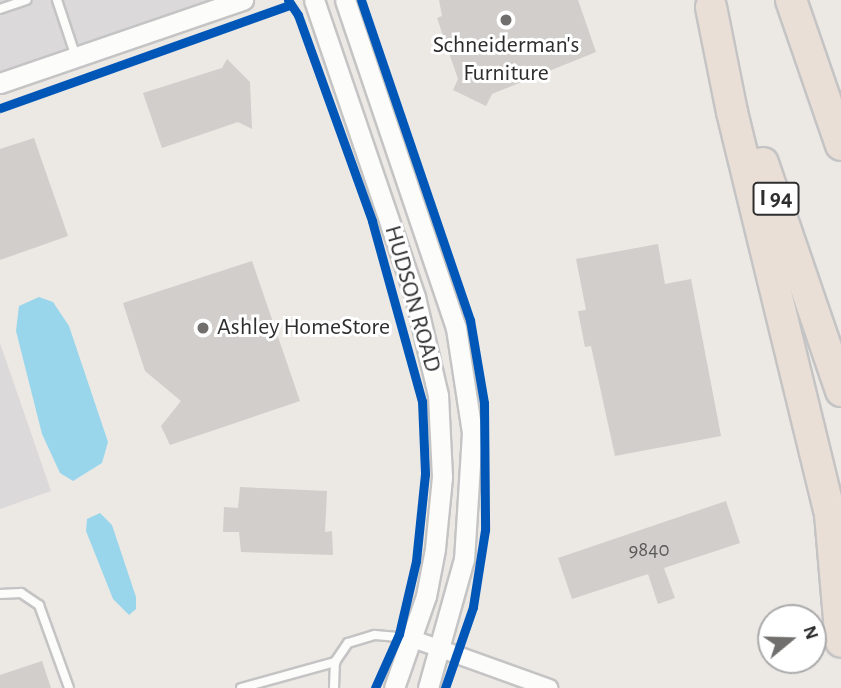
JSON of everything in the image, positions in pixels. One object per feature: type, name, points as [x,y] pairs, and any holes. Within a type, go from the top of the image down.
[{"type":"highway","points":[[791,0],[841,145]]},
{"type":"highway","points":[[710,4],[830,514],[841,642]]},
{"type":"highway","name":"I 94","points":[[710,4],[841,391]]},
{"type":"highway","points":[[812,60],[841,120]]},
{"type":"street","points":[[0,83],[243,0]]},
{"type":"street","name":"HUDSON ROAD","points":[[314,0],[456,328],[472,433],[470,514],[443,649],[428,688]]},
{"type":"street","name":"HUDSON ROAD","points":[[345,0],[426,332],[441,423],[441,512],[413,639],[394,688]]},
{"type":"street","points":[[413,639],[549,688]]},
{"type":"lane","points":[[0,9],[26,0]]},
{"type":"lane","points":[[57,0],[76,57]]},
{"type":"lane","points":[[0,593],[21,593],[38,605],[69,688]]},
{"type":"lane","points":[[334,688],[335,662],[348,643],[375,635],[413,639]]},
{"type":"lane","points":[[241,688],[335,662]]},
{"type":"shaded area","points":[[0,0],[243,0],[0,83]]},
{"type":"shaded area","points":[[0,343],[51,491],[0,509]]},
{"type":"water","points":[[39,297],[53,302],[69,326],[108,442],[102,463],[73,481],[60,473],[42,434],[16,331],[19,306]]},
{"type":"water","points":[[100,513],[112,525],[136,597],[136,609],[129,615],[113,599],[86,531],[87,519]]},
{"type":"building","points":[[439,0],[578,0],[596,52],[492,94],[486,106],[453,90],[458,79],[437,18],[442,16]]},
{"type":"building","points":[[227,59],[250,82],[252,129],[238,122],[162,148],[143,93],[222,68]]},
{"type":"building","points":[[34,138],[68,236],[0,260],[0,149]]},
{"type":"building","points":[[658,244],[665,284],[691,279],[721,436],[615,456],[591,346],[585,347],[578,311],[586,310],[576,259]]},
{"type":"building","name":"Ashley HomeStore","points":[[252,261],[300,401],[170,445],[161,426],[181,401],[145,371],[123,303]]},
{"type":"building","points":[[240,487],[327,491],[325,532],[332,531],[333,555],[241,552],[239,532],[223,532],[224,507],[238,508]]},
{"type":"building","points":[[726,501],[740,543],[664,568],[675,598],[658,604],[648,574],[572,599],[558,558]]},
{"type":"building","points":[[42,661],[51,688],[0,688],[0,675]]},
{"type":"cycle path","points":[[288,0],[298,15],[372,221],[422,401],[425,474],[416,561],[399,634],[375,688]]},
{"type":"cycle path","points":[[361,0],[470,320],[484,403],[485,530],[473,607],[445,688]]},
{"type":"cycle path","points":[[0,108],[290,5]]},
{"type":"place","name":"Schneiderman's Furniture","points":[[506,20]]},
{"type":"place","name":"Ashley HomeStore","points":[[203,328]]}]
